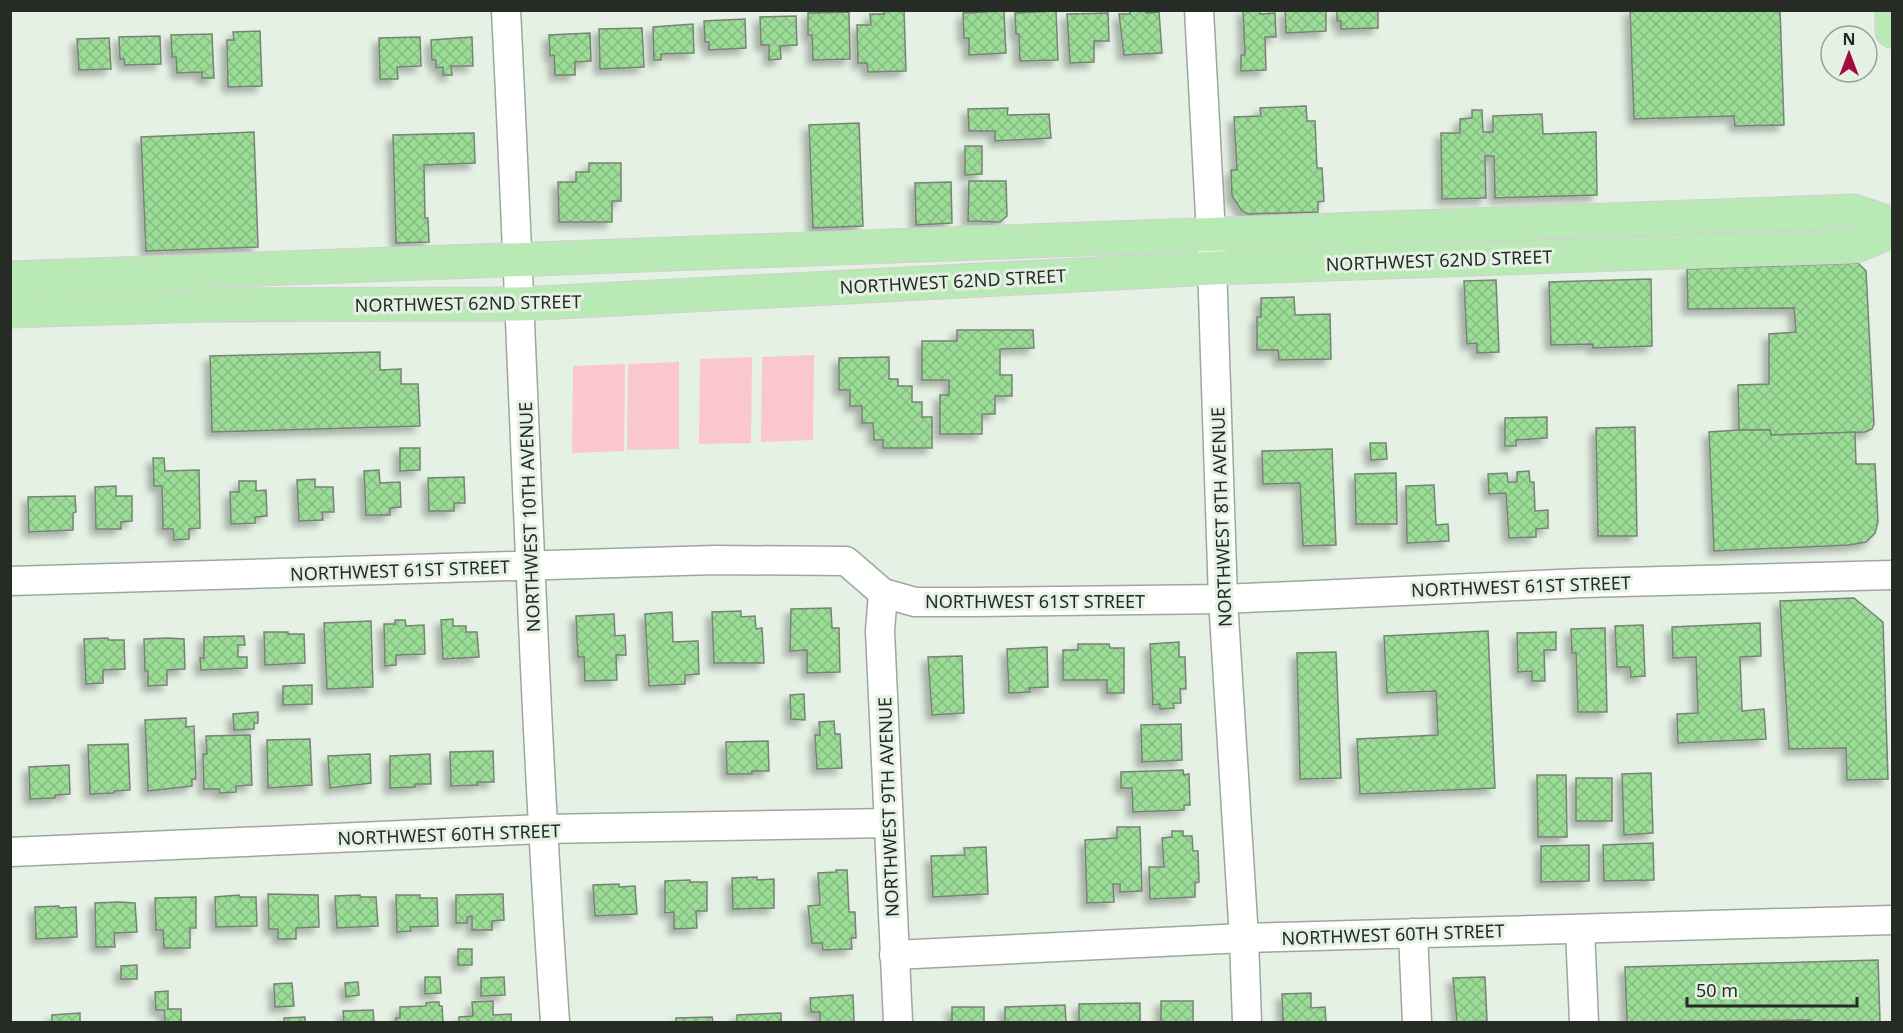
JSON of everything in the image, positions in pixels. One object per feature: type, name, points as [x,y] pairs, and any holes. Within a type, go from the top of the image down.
[{"type":"main road","points":[[1892,10],[1893,31]]},
{"type":"main road","name":"NORTHWEST 62ND STREET","points":[[10,278],[1854,211],[1893,224]]},
{"type":"main road","name":"NORTHWEST 62ND STREET","points":[[10,312],[204,305],[520,304],[1212,268],[1856,246],[1893,231]]},
{"type":"street","name":"NORTHWEST 10TH AVENUE","points":[[506,10],[519,261],[542,829],[555,1023]]},
{"type":"street","name":"NORTHWEST 8TH AVENUE","points":[[1199,10],[1211,234],[1223,599],[1244,938],[1247,1023]]},
{"type":"street","name":"NORTHWEST 61ST STREET","points":[[10,581],[714,560],[846,561],[884,592],[915,602],[1223,599],[1584,583],[1893,575]]},
{"type":"street","name":"NORTHWEST 9TH AVENUE","points":[[884,592],[880,631],[898,1023]]},
{"type":"street","name":"NORTHWEST 60TH STREET","points":[[10,852],[542,829],[888,823]]},
{"type":"street","name":"NORTHWEST 60TH STREET","points":[[894,955],[1244,938],[1893,920]]},
{"type":"street","points":[[1580,928],[1584,1023]]},
{"type":"street","points":[[1413,933],[1417,1023]]},
{"type":"shaded area","points":[[814,355],[813,440],[761,442],[762,357]]},
{"type":"shaded area","points":[[752,357],[751,443],[699,444],[700,359]]},
{"type":"shaded area","points":[[679,362],[679,449],[627,450],[628,364]]},
{"type":"shaded area","points":[[625,364],[624,451],[572,453],[573,366]]},
{"type":"building","points":[[884,10],[904,10],[906,71],[868,72],[867,63],[858,63],[857,25],[871,25],[870,14],[884,14]]},
{"type":"building","points":[[1130,10],[1146,10],[1146,13],[1159,12],[1162,53],[1124,55],[1119,14],[1130,14]]},
{"type":"building","points":[[1243,10],[1260,10],[1260,14],[1275,13],[1276,37],[1265,37],[1266,70],[1241,71],[1241,55],[1245,55]]},
{"type":"building","points":[[1285,10],[1326,10],[1326,31],[1286,33]]},
{"type":"building","points":[[1337,10],[1378,10],[1378,28],[1341,29],[1341,21],[1337,21]]},
{"type":"building","points":[[1630,10],[1780,10],[1784,125],[1735,126],[1734,116],[1634,119]]},
{"type":"building","points":[[1004,11],[1006,53],[969,55],[969,38],[964,38],[963,13]]},
{"type":"building","points":[[1056,11],[1058,60],[1020,61],[1019,34],[1016,34],[1015,13]]},
{"type":"building","points":[[849,12],[850,59],[813,60],[812,35],[808,35],[808,13]]},
{"type":"building","points":[[1108,13],[1109,41],[1094,41],[1094,62],[1070,63],[1067,14]]},
{"type":"building","points":[[796,16],[797,45],[780,46],[781,59],[769,60],[769,45],[761,45],[760,17]]},
{"type":"building","points":[[745,19],[746,48],[709,50],[709,42],[705,42],[704,21]]},
{"type":"building","points":[[693,24],[694,53],[661,54],[661,60],[654,60],[653,27]]},
{"type":"building","points":[[642,28],[644,67],[600,69],[599,29]]},
{"type":"building","points":[[260,31],[262,86],[228,87],[227,40],[234,40],[233,32]]},
{"type":"building","points":[[590,33],[591,61],[575,62],[575,75],[555,75],[554,55],[550,56],[549,35]]},
{"type":"building","points":[[212,34],[214,78],[202,78],[202,72],[177,73],[176,57],[172,57],[171,35]]},
{"type":"building","points":[[160,36],[161,64],[125,65],[124,59],[120,59],[119,37]]},
{"type":"building","points":[[420,37],[421,66],[397,67],[398,79],[380,79],[379,38]]},
{"type":"building","points":[[472,37],[473,66],[451,66],[452,75],[443,75],[443,67],[436,68],[436,60],[432,60],[431,40]]},
{"type":"building","points":[[109,38],[111,69],[79,70],[77,39]]},
{"type":"building","points":[[1306,106],[1307,121],[1315,121],[1317,168],[1322,168],[1324,201],[1318,202],[1318,212],[1248,214],[1242,211],[1232,196],[1231,170],[1237,170],[1234,117],[1261,116],[1260,108]]},
{"type":"building","points":[[1008,108],[1007,115],[1049,114],[1051,138],[995,141],[995,131],[969,131],[968,109]]},
{"type":"building","points":[[1472,110],[1482,110],[1483,132],[1493,132],[1493,116],[1542,114],[1543,134],[1596,132],[1597,195],[1495,198],[1494,156],[1485,156],[1486,198],[1442,199],[1441,133],[1460,133],[1460,119],[1472,118]]},
{"type":"building","points":[[859,123],[863,226],[813,228],[809,125]]},
{"type":"building","points":[[254,132],[258,247],[146,251],[141,137]]},
{"type":"building","points":[[474,133],[475,163],[424,165],[425,218],[428,218],[429,242],[396,243],[393,135]]},
{"type":"building","points":[[965,146],[982,146],[982,174],[965,175]]},
{"type":"building","points":[[589,163],[621,163],[621,201],[612,201],[612,222],[559,222],[558,182],[576,182],[576,172],[589,172]]},
{"type":"building","points":[[969,181],[1006,181],[1007,216],[1000,222],[968,221]]},
{"type":"building","points":[[951,182],[952,223],[916,225],[915,183]]},
{"type":"building","points":[[1858,263],[1866,271],[1874,424],[1872,429],[1865,432],[1771,435],[1770,430],[1739,430],[1738,385],[1769,384],[1769,334],[1796,332],[1794,308],[1688,309],[1687,269]]},
{"type":"building","points":[[1651,279],[1652,346],[1593,348],[1593,344],[1551,345],[1549,282]]},
{"type":"building","points":[[1496,280],[1499,352],[1477,353],[1477,343],[1467,344],[1464,281]]},
{"type":"building","points":[[1294,297],[1295,315],[1330,314],[1331,359],[1279,360],[1278,350],[1257,350],[1257,317],[1261,317],[1261,298]]},
{"type":"building","points":[[957,330],[1033,330],[1034,348],[1000,349],[1000,375],[1012,375],[1012,396],[995,396],[995,414],[982,414],[982,434],[940,434],[940,395],[949,395],[949,380],[922,380],[922,341],[957,341]]},
{"type":"building","points":[[380,352],[380,370],[401,369],[401,384],[418,384],[420,426],[212,432],[210,356]]},
{"type":"building","points":[[889,357],[889,379],[898,379],[898,386],[912,386],[912,402],[922,402],[922,417],[932,417],[932,448],[883,448],[883,440],[874,440],[873,423],[862,423],[862,406],[850,406],[850,390],[839,390],[839,358]]},
{"type":"building","points":[[1547,417],[1547,438],[1516,440],[1516,446],[1505,446],[1505,418]]},
{"type":"building","points":[[1635,427],[1637,536],[1598,536],[1596,428]]},
{"type":"building","points":[[1770,430],[1771,435],[1855,432],[1856,464],[1875,464],[1878,522],[1875,533],[1866,542],[1849,545],[1714,551],[1709,432]]},
{"type":"building","points":[[1370,443],[1386,443],[1387,459],[1371,460]]},
{"type":"building","points":[[400,448],[420,448],[420,470],[400,471]]},
{"type":"building","points":[[1332,449],[1336,545],[1303,546],[1300,483],[1263,484],[1262,451]]},
{"type":"building","points":[[153,458],[164,458],[165,471],[199,470],[200,528],[189,529],[189,539],[174,540],[173,529],[163,529],[162,486],[154,486]]},
{"type":"building","points":[[379,470],[380,483],[400,482],[401,507],[390,508],[390,515],[366,515],[364,471]]},
{"type":"building","points":[[1529,471],[1530,482],[1534,482],[1535,511],[1548,510],[1548,528],[1536,529],[1536,537],[1509,538],[1506,493],[1489,494],[1488,474],[1507,473],[1508,482],[1517,482],[1517,472]]},
{"type":"building","points":[[1396,473],[1397,524],[1356,524],[1355,474]]},
{"type":"building","points":[[464,477],[465,503],[454,503],[454,511],[429,511],[428,478]]},
{"type":"building","points":[[315,479],[315,487],[333,487],[334,512],[322,512],[323,520],[299,521],[297,480]]},
{"type":"building","points":[[239,481],[256,481],[256,491],[266,490],[267,516],[255,517],[255,523],[231,524],[230,492],[239,492]]},
{"type":"building","points":[[1434,485],[1436,525],[1448,524],[1449,541],[1407,543],[1406,486]]},
{"type":"building","points":[[116,486],[116,496],[132,496],[132,521],[121,522],[121,529],[96,529],[95,487]]},
{"type":"building","points":[[75,496],[76,512],[73,513],[73,530],[29,532],[28,497]]},
{"type":"building","points":[[1854,598],[1883,622],[1888,779],[1847,780],[1846,748],[1789,749],[1780,601]]},
{"type":"building","points":[[831,608],[832,628],[839,628],[840,672],[807,673],[807,650],[790,651],[791,609]]},
{"type":"building","points":[[741,611],[741,617],[755,616],[756,629],[762,628],[764,663],[714,663],[712,612]]},
{"type":"building","points":[[672,612],[673,642],[698,641],[699,674],[685,675],[685,684],[649,686],[645,614]]},
{"type":"building","points":[[614,614],[615,636],[625,635],[626,655],[616,655],[617,680],[585,681],[584,657],[578,657],[576,616]]},
{"type":"building","points":[[453,619],[453,626],[466,626],[466,632],[477,632],[479,657],[443,659],[441,620]]},
{"type":"building","points":[[395,620],[405,620],[406,626],[424,625],[425,654],[396,655],[396,665],[385,666],[384,624],[395,624]]},
{"type":"building","points":[[371,621],[373,687],[327,689],[324,623]]},
{"type":"building","points":[[1760,623],[1761,656],[1740,657],[1742,711],[1764,709],[1766,739],[1678,743],[1677,714],[1698,713],[1696,657],[1673,658],[1672,627]]},
{"type":"building","points":[[1643,625],[1645,676],[1631,677],[1630,667],[1617,667],[1615,626]]},
{"type":"building","points":[[1605,628],[1607,712],[1578,712],[1576,653],[1572,653],[1571,629]]},
{"type":"building","points":[[1488,631],[1495,788],[1360,794],[1357,739],[1438,735],[1436,691],[1387,693],[1384,636]]},
{"type":"building","points":[[264,632],[304,634],[305,663],[265,665]]},
{"type":"building","points":[[1556,632],[1556,650],[1544,650],[1545,681],[1532,681],[1532,671],[1518,672],[1517,633]]},
{"type":"building","points":[[244,636],[245,645],[238,645],[238,657],[247,657],[247,668],[201,670],[200,658],[204,658],[204,637]]},
{"type":"building","points":[[108,638],[108,640],[124,640],[125,669],[103,670],[103,683],[86,684],[84,639]]},
{"type":"building","points":[[144,639],[184,639],[185,669],[167,670],[167,685],[148,686]]},
{"type":"building","points":[[1179,642],[1179,657],[1185,657],[1186,689],[1180,689],[1181,703],[1173,703],[1174,708],[1160,709],[1160,704],[1153,705],[1150,644]]},
{"type":"building","points":[[1078,644],[1109,644],[1110,648],[1124,648],[1124,693],[1107,693],[1107,680],[1063,680],[1063,650],[1078,650]]},
{"type":"building","points":[[1047,647],[1048,687],[1029,688],[1030,692],[1009,693],[1007,649]]},
{"type":"building","points":[[1336,652],[1341,778],[1300,779],[1297,653]]},
{"type":"building","points":[[962,656],[964,713],[932,715],[928,657]]},
{"type":"building","points":[[312,685],[312,704],[283,705],[283,686]]},
{"type":"building","points":[[804,694],[805,720],[791,719],[790,695]]},
{"type":"building","points":[[258,712],[258,723],[254,723],[254,729],[234,730],[233,714]]},
{"type":"building","points":[[186,718],[186,727],[194,726],[196,779],[192,779],[192,786],[148,791],[145,720]]},
{"type":"building","points":[[834,721],[835,734],[840,734],[842,768],[817,769],[815,735],[820,735],[819,722]]},
{"type":"building","points":[[1181,724],[1182,760],[1142,762],[1141,725]]},
{"type":"building","points":[[250,735],[252,785],[236,786],[236,792],[220,793],[219,789],[204,789],[203,754],[207,754],[206,736]]},
{"type":"building","points":[[310,739],[312,785],[268,788],[267,740]]},
{"type":"building","points":[[768,741],[769,771],[727,774],[726,742]]},
{"type":"building","points":[[128,744],[130,790],[90,794],[88,745]]},
{"type":"building","points":[[493,751],[494,782],[451,786],[450,752]]},
{"type":"building","points":[[370,754],[371,783],[330,788],[328,756]]},
{"type":"building","points":[[430,754],[431,784],[390,788],[390,756]]},
{"type":"building","points":[[69,765],[70,794],[55,795],[55,798],[30,799],[29,767]]},
{"type":"building","points":[[1183,770],[1184,775],[1189,774],[1190,805],[1184,805],[1184,810],[1133,812],[1132,788],[1121,788],[1121,772]]},
{"type":"building","points":[[1651,773],[1653,833],[1624,835],[1622,774]]},
{"type":"building","points":[[1537,775],[1566,775],[1567,837],[1538,837]]},
{"type":"building","points":[[1576,778],[1612,778],[1612,821],[1576,821]]},
{"type":"building","points":[[1117,827],[1140,827],[1142,891],[1120,892],[1120,884],[1113,884],[1114,902],[1087,903],[1085,840],[1117,838]]},
{"type":"building","points":[[1172,831],[1183,831],[1183,836],[1192,836],[1193,851],[1198,851],[1199,882],[1195,883],[1195,897],[1150,899],[1149,867],[1164,867],[1162,838],[1172,837]]},
{"type":"building","points":[[1653,843],[1654,880],[1604,881],[1603,845]]},
{"type":"building","points":[[1589,845],[1589,881],[1541,882],[1541,846]]},
{"type":"building","points":[[986,847],[988,894],[933,897],[931,856],[965,855],[964,848]]},
{"type":"building","points":[[836,870],[847,870],[849,912],[855,912],[856,938],[851,938],[852,949],[823,950],[822,943],[812,943],[808,906],[820,905],[818,873],[836,872]]},
{"type":"building","points":[[757,877],[757,880],[774,879],[774,908],[733,909],[732,878]]},
{"type":"building","points":[[690,880],[690,882],[707,882],[707,911],[696,911],[697,928],[674,929],[674,912],[665,913],[665,881]]},
{"type":"building","points":[[619,884],[619,887],[635,886],[637,914],[595,916],[593,885]]},
{"type":"building","points":[[268,894],[318,895],[319,927],[296,928],[296,939],[278,939],[278,929],[269,929]]},
{"type":"building","points":[[503,894],[504,920],[492,921],[492,930],[472,930],[472,916],[467,917],[467,923],[456,923],[456,895]]},
{"type":"building","points":[[239,895],[240,897],[256,897],[257,926],[216,927],[215,897]]},
{"type":"building","points":[[360,895],[360,897],[376,897],[378,926],[337,928],[335,896]]},
{"type":"building","points":[[396,895],[437,898],[438,926],[410,927],[411,931],[397,932]]},
{"type":"building","points":[[196,897],[196,928],[190,928],[190,948],[164,948],[163,930],[156,930],[155,898]]},
{"type":"building","points":[[95,903],[135,903],[137,932],[114,933],[115,947],[96,947]]},
{"type":"building","points":[[59,906],[59,908],[76,907],[77,937],[36,939],[35,907]]},
{"type":"building","points":[[458,949],[472,949],[472,965],[458,965]]},
{"type":"building","points":[[1878,960],[1880,1022],[1810,1022],[1810,1020],[1627,1022],[1625,967]]},
{"type":"building","points":[[137,965],[137,979],[121,979],[121,966]]},
{"type":"building","points":[[425,977],[440,977],[441,993],[425,994]]},
{"type":"building","points":[[504,977],[505,995],[481,996],[481,978]]},
{"type":"building","points":[[1485,977],[1487,1021],[1457,1022],[1453,978]]},
{"type":"building","points":[[358,982],[359,995],[346,997],[345,983]]},
{"type":"building","points":[[292,983],[294,1006],[275,1007],[274,984]]},
{"type":"building","points":[[168,991],[168,1009],[181,1009],[181,1022],[165,1022],[164,1010],[156,1010],[155,992]]},
{"type":"building","points":[[1311,993],[1311,1008],[1325,1007],[1326,1022],[1283,1022],[1282,994]]},
{"type":"building","points":[[853,995],[854,1022],[820,1022],[820,1012],[811,1012],[810,998]]},
{"type":"building","points":[[493,1001],[493,1015],[511,1014],[511,1022],[459,1022],[459,1017],[473,1016],[472,1002]]},
{"type":"building","points":[[1161,1001],[1193,1001],[1193,1022],[1161,1022]]},
{"type":"building","points":[[439,1002],[439,1006],[442,1006],[443,1022],[396,1022],[396,1018],[400,1018],[400,1007],[426,1006],[426,1003]]},
{"type":"building","points":[[1140,1003],[1140,1022],[1079,1022],[1079,1004]]},
{"type":"building","points":[[1065,1005],[1066,1022],[1005,1022],[1005,1007]]},
{"type":"building","points":[[952,1007],[984,1007],[984,1022],[952,1022]]},
{"type":"building","points":[[373,1010],[374,1022],[344,1022],[343,1011]]},
{"type":"building","points":[[80,1013],[80,1022],[52,1022],[52,1015]]},
{"type":"building","points":[[781,1013],[781,1022],[737,1022],[737,1015]]},
{"type":"building","points":[[305,1017],[305,1022],[284,1022],[284,1018]]},
{"type":"building","points":[[712,1017],[713,1022],[676,1022],[676,1018]]}]
